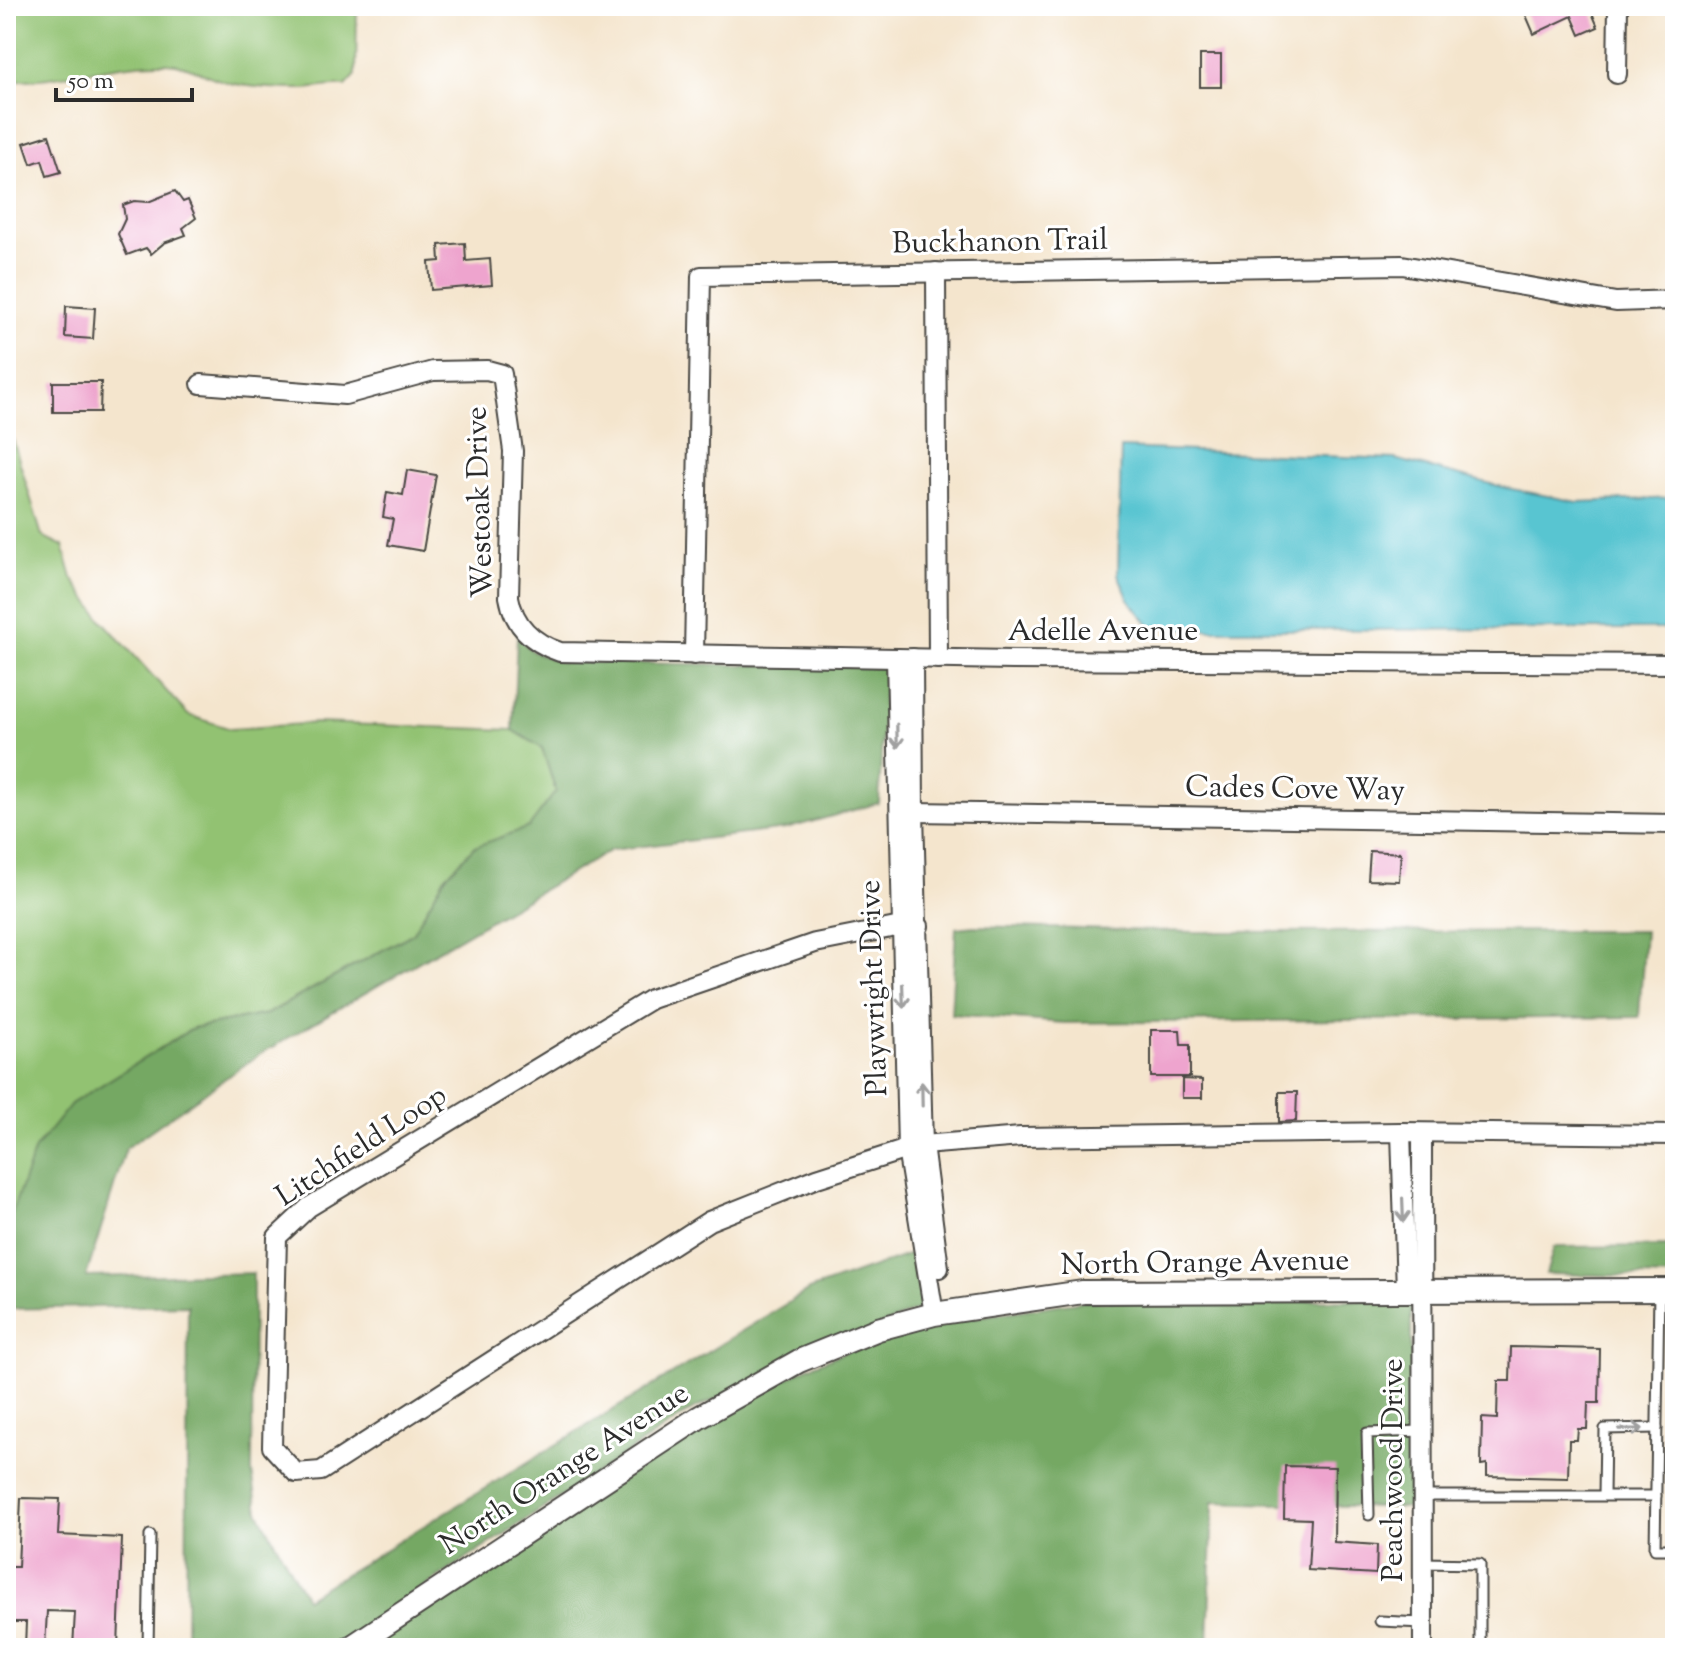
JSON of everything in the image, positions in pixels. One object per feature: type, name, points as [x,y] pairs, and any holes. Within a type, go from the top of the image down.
[{"type":"street","points":[[1617,74],[1618,6]]},
{"type":"street","name":"Buckhanon Trail","points":[[694,655],[701,276],[1402,265],[1616,302],[1675,300]]},
{"type":"street","points":[[936,272],[938,659]]},
{"type":"street","name":"Westoak Drive","points":[[201,384],[345,395],[433,371],[487,370],[502,374],[513,451],[509,597],[520,626],[533,639]]},
{"type":"street","name":"Adelle Avenue","points":[[533,639],[560,652],[694,655],[1675,664]]},
{"type":"street","name":"Playwright Drive","points":[[904,658],[914,812],[910,926]]},
{"type":"street","name":"Playwright Drive","points":[[904,658],[915,1147],[939,1312]]},
{"type":"street","name":"Cades Cove Way","points":[[914,812],[1675,824]]},
{"type":"street","name":"Litchfield Loop","points":[[910,926],[815,943],[651,999],[309,1207],[277,1237],[272,1447],[296,1473],[321,1471],[709,1221],[817,1178],[915,1147]]},
{"type":"street","points":[[915,1147],[1021,1137],[1401,1132],[1675,1135]]},
{"type":"street","points":[[1401,1132],[1414,1291]]},
{"type":"street","points":[[1414,1291],[1422,1133]]},
{"type":"street","name":"North Orange Avenue","points":[[350,1648],[711,1411],[799,1361],[878,1329],[939,1312],[1083,1292],[1667,1290]]},
{"type":"street","name":"Peachwood Drive","points":[[1414,1291],[1422,1431],[1423,1648]]},
{"type":"lane","points":[[1667,1290],[1657,1428],[1655,1549],[1675,1549]]},
{"type":"lane","points":[[1604,1495],[1605,1429],[1657,1428]]},
{"type":"lane","points":[[1369,1515],[1367,1433],[1422,1431]]},
{"type":"lane","points":[[1422,1496],[1656,1496]]},
{"type":"lane","points":[[148,1648],[150,1535]]},
{"type":"lane","points":[[1423,1563],[1480,1564],[1480,1648]]},
{"type":"lane","points":[[1380,1621],[1423,1623]]},
{"type":"green space","points":[[6,6],[357,6],[356,75],[346,86],[269,88],[226,82],[175,64],[146,63],[46,78],[6,80]]},
{"type":"green space","points":[[6,434],[13,440],[42,536],[63,546],[72,578],[102,620],[188,715],[231,729],[317,723],[513,730],[542,748],[556,792],[529,828],[474,848],[445,877],[412,934],[267,1014],[193,1028],[71,1104],[6,1228]]},
{"type":"green space","points":[[517,637],[533,652],[560,662],[885,667],[879,803],[786,829],[611,850],[257,1056],[126,1148],[86,1277],[253,1273],[252,1472],[258,1511],[306,1598],[809,1290],[910,1254],[923,1307],[692,1410],[332,1648],[186,1648],[188,1305],[6,1309],[6,1228],[35,1149],[71,1104],[193,1028],[267,1014],[412,934],[445,877],[474,847],[529,827],[556,791],[542,748],[513,730]]},
{"type":"green space","points":[[956,928],[1196,932],[1645,931],[1639,1017],[1064,1023],[951,1014]]},
{"type":"green space","points":[[1675,1246],[1675,1277],[1546,1274],[1554,1247]]},
{"type":"green space","points":[[1411,1300],[1412,1508],[1213,1502],[1208,1648],[367,1648],[704,1426],[804,1369],[882,1337],[937,1323],[1083,1301]]},
{"type":"water","points":[[1121,448],[1395,459],[1507,488],[1578,502],[1675,498],[1675,629],[1211,630],[1150,626],[1129,600],[1118,574]]},
{"type":"building","points":[[1522,6],[1595,6],[1590,8],[1598,27],[1580,35],[1572,16],[1534,34]]},
{"type":"building","points":[[1200,55],[1221,55],[1221,87],[1200,87]]},
{"type":"building","points":[[49,135],[61,172],[47,176],[42,160],[31,164],[24,143]]},
{"type":"building","points":[[175,191],[183,202],[188,200],[196,218],[183,228],[186,235],[164,243],[151,254],[146,248],[127,255],[118,234],[125,219],[123,205],[134,201],[148,202]]},
{"type":"building","points":[[465,243],[466,261],[490,259],[492,285],[431,290],[429,262],[440,261],[439,245]]},
{"type":"building","points":[[66,306],[95,308],[93,339],[65,337]]},
{"type":"building","points":[[53,382],[101,382],[100,412],[53,412]]},
{"type":"building","points":[[407,470],[436,475],[423,551],[388,545],[393,519],[383,517],[387,492],[403,495]]},
{"type":"building","points":[[1370,851],[1401,853],[1399,881],[1368,880]]},
{"type":"building","points":[[1151,1030],[1180,1030],[1181,1045],[1190,1045],[1190,1077],[1151,1077]]},
{"type":"building","points":[[1182,1079],[1202,1080],[1202,1098],[1182,1098]]},
{"type":"building","points":[[1279,1092],[1297,1092],[1296,1121],[1279,1122]]},
{"type":"building","points":[[1511,1347],[1600,1349],[1599,1403],[1588,1403],[1587,1429],[1578,1429],[1577,1440],[1569,1440],[1568,1478],[1487,1476],[1487,1464],[1481,1465],[1482,1418],[1497,1419],[1498,1381],[1510,1381]]},
{"type":"building","points":[[1285,1466],[1335,1467],[1334,1542],[1377,1545],[1376,1574],[1308,1570],[1311,1519],[1284,1518]]},
{"type":"building","points":[[21,1498],[60,1499],[58,1535],[122,1538],[118,1648],[73,1648],[75,1612],[47,1611],[45,1648],[25,1647],[26,1622],[6,1622],[6,1567],[18,1567]]}]
